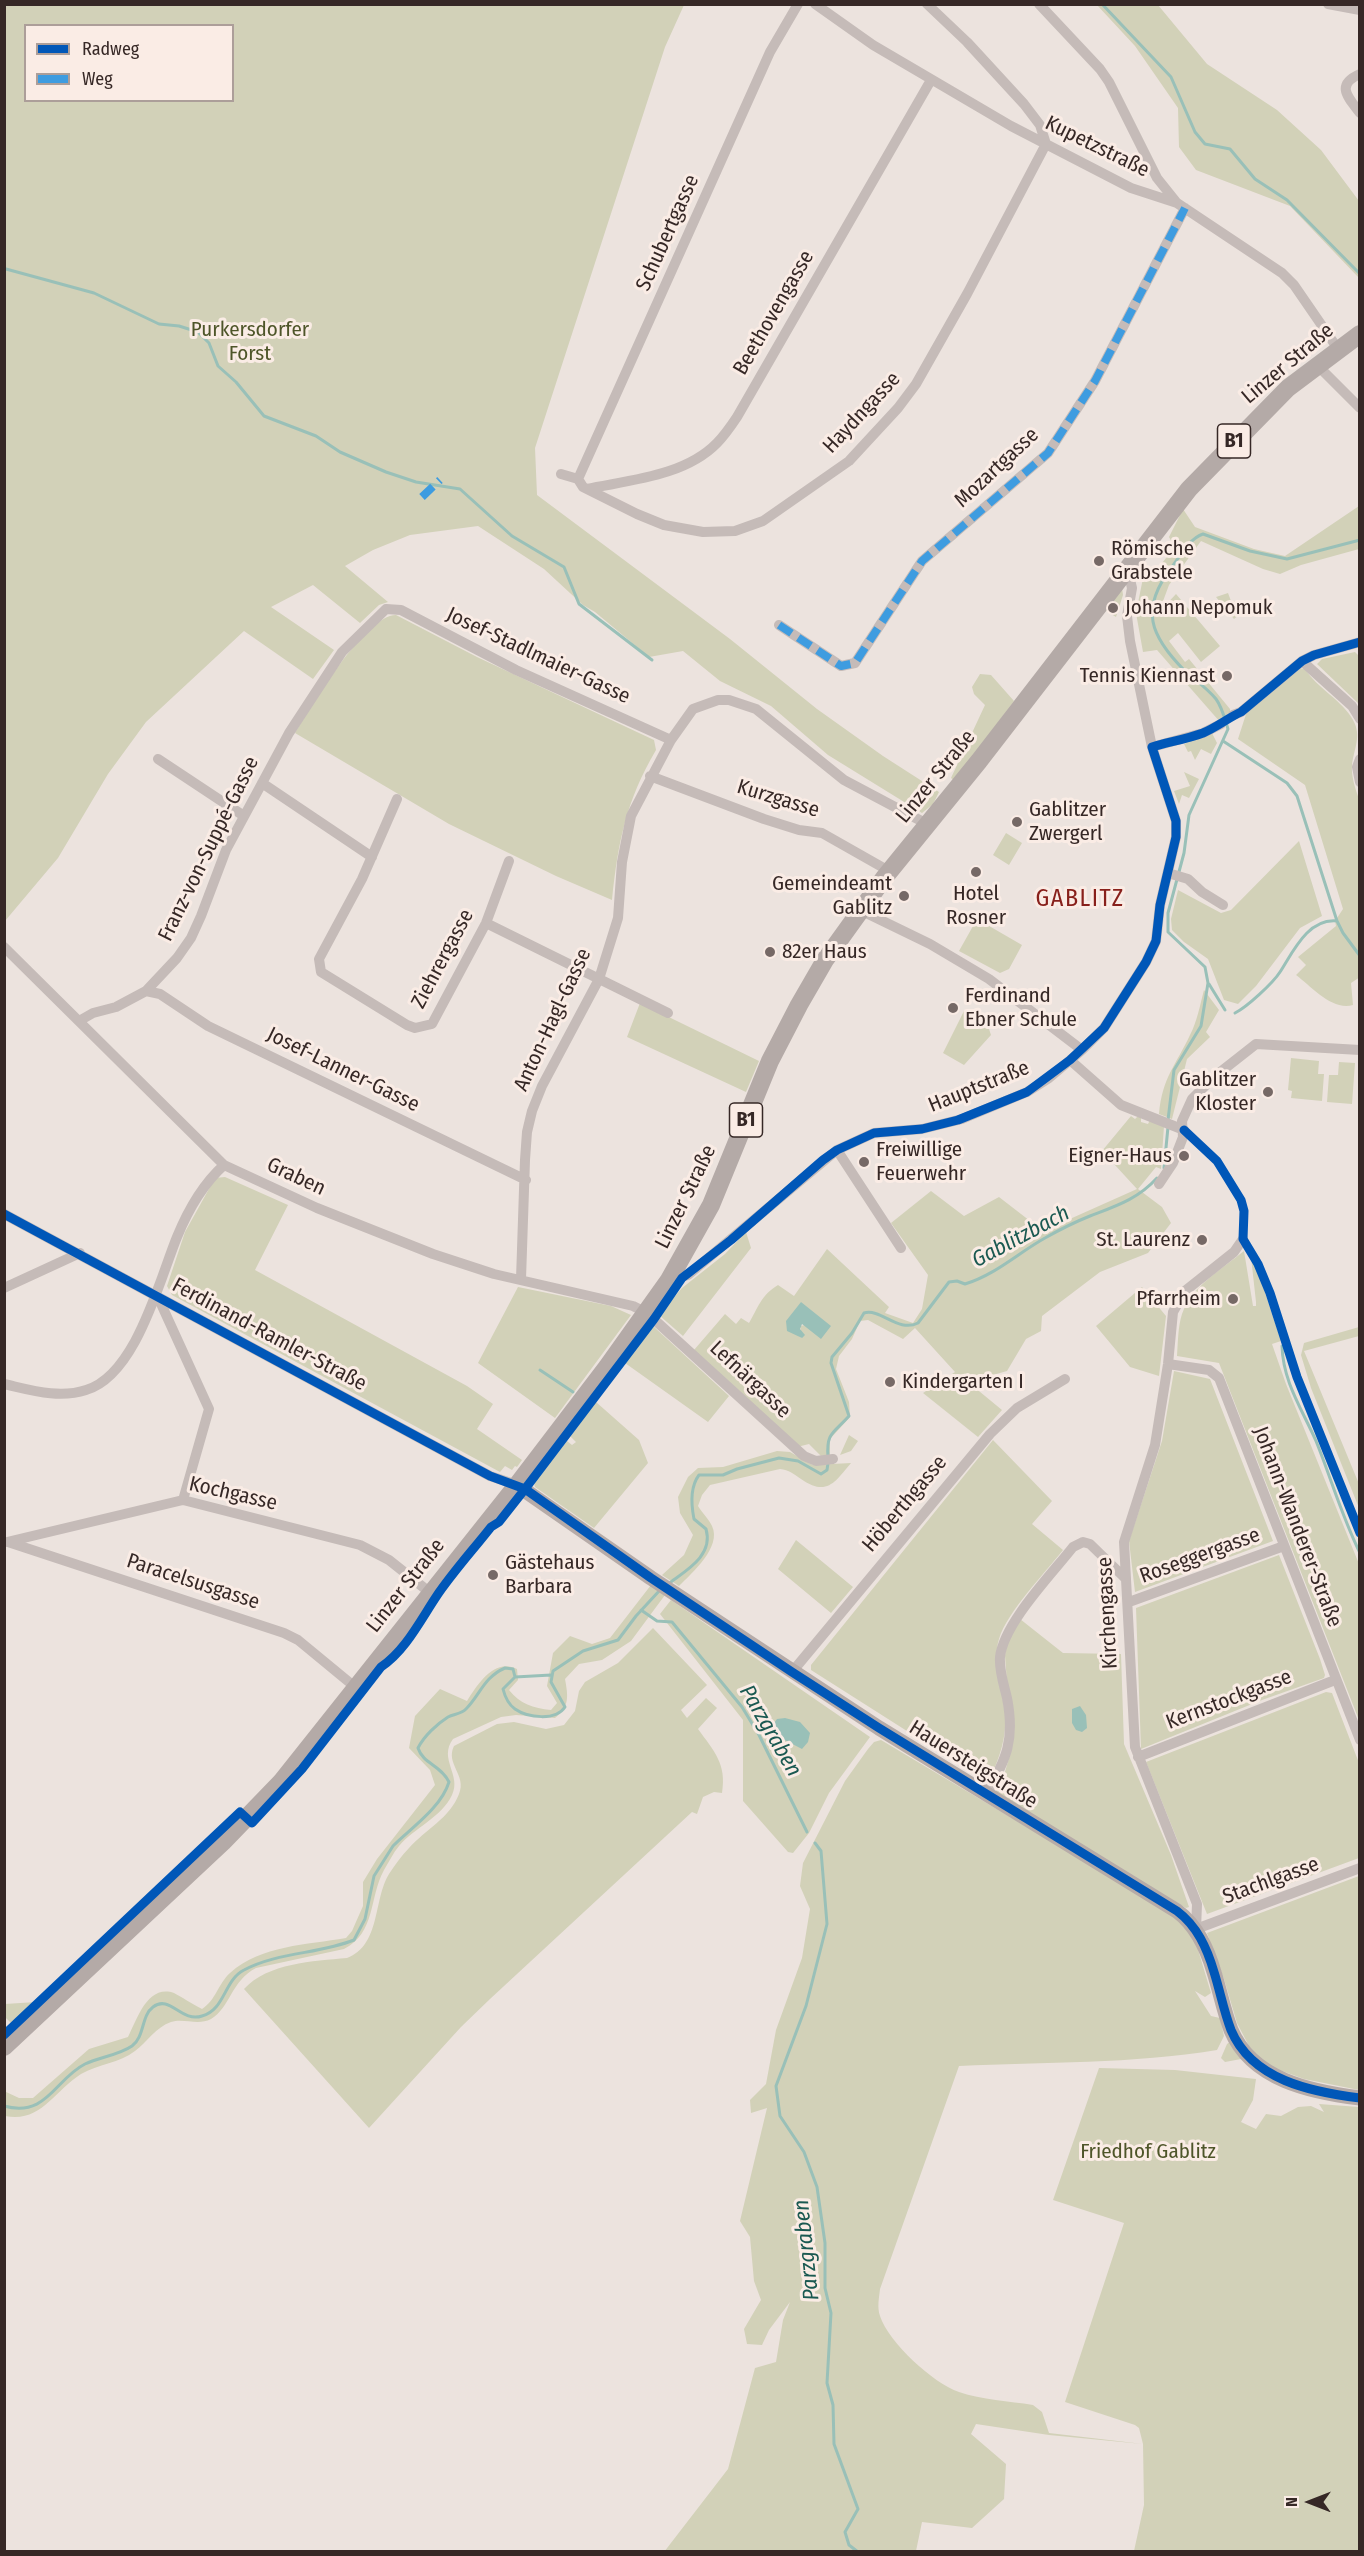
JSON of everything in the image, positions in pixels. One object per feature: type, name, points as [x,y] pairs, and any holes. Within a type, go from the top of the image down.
[{"type":"main road","name":"Linzer Straße","points":[[4,2047],[247,1819],[281,1782],[355,1687],[433,1595],[647,1313],[669,1280],[711,1205],[770,1061],[794,1014],[825,960],[860,910],[979,761],[1176,504],[1218,456],[1288,388],[1359,334]]},
{"type":"street","name":"Schubertgasse","points":[[578,479],[770,52],[798,4]]},
{"type":"street","name":"Kupetzstraße","points":[[815,4],[873,45],[1011,126],[1131,188],[1181,205],[1282,273],[1294,285],[1338,349]]},
{"type":"street","points":[[927,4],[967,42],[1024,104],[1040,125],[1046,144]]},
{"type":"street","points":[[1039,4],[1100,69],[1109,82],[1157,178],[1181,205]]},
{"type":"street","points":[[1328,4],[1359,10]]},
{"type":"street","points":[[1359,74],[1348,80],[1346,85],[1348,96],[1359,113]]},
{"type":"street","name":"Beethovengasse","points":[[587,489],[677,468],[706,452],[722,437],[737,417],[931,80]]},
{"type":"street","name":"Haydngasse","points":[[578,479],[587,489],[664,525],[704,532],[735,531],[763,520],[849,460],[898,408],[916,384],[967,294],[1046,144]]},
{"type":"street","name":"Mozartgasse","points":[[779,625],[841,666],[855,663],[922,561],[1048,453],[1095,381],[1181,205]]},
{"type":"street","points":[[1317,365],[1359,408]]},
{"type":"street","points":[[561,474],[578,479]]},
{"type":"street","name":"Hauptstraße","points":[[669,1280],[687,1275],[837,1150],[874,1133],[922,1129],[962,1119],[1027,1092],[1071,1060],[1107,1023],[1154,946],[1175,875],[1176,821],[1152,747],[1127,626],[1132,588],[1127,567]]},
{"type":"street","name":"Josef-Stadlmaier-Gasse","points":[[390,608],[401,610],[516,670],[670,740]]},
{"type":"street","name":"Franz-von-Suppé-Gasse","points":[[79,1020],[116,1006],[146,991],[177,958],[191,938],[226,850],[289,733],[342,652],[379,614],[390,608]]},
{"type":"street","points":[[1233,715],[1241,712],[1302,661],[1314,655],[1359,642]]},
{"type":"street","points":[[1302,661],[1352,706],[1359,719]]},
{"type":"street","name":"Anton-Hagl-Gasse","points":[[521,1279],[527,1132],[532,1111],[542,1086],[599,979],[618,918],[622,862],[631,816],[670,740],[693,709],[718,700],[729,700],[756,710],[844,780],[927,824]]},
{"type":"street","points":[[1152,747],[1203,733],[1221,724]]},
{"type":"street","points":[[158,759],[244,816]]},
{"type":"street","points":[[1359,759],[1357,767],[1359,782]]},
{"type":"street","name":"Kurzgasse","points":[[650,776],[764,819],[799,830],[822,833],[889,871]]},
{"type":"street","points":[[262,783],[372,857],[397,798]]},
{"type":"street","name":"Ziehrergasse","points":[[372,857],[319,959],[321,972],[415,1028],[432,1024],[486,923],[509,861]]},
{"type":"street","points":[[1175,875],[1223,905]]},
{"type":"street","points":[[860,910],[930,945],[997,984],[1082,1050]]},
{"type":"street","points":[[486,923],[668,1013]]},
{"type":"street","name":"Graben","points":[[4,947],[224,1165],[317,1208],[433,1254],[494,1274],[633,1306],[647,1313]]},
{"type":"street","name":"Josef-Lanner-Gasse","points":[[146,991],[160,994],[208,1026],[526,1180]]},
{"type":"street","points":[[1159,1184],[1173,1163],[1182,1121],[1192,1099],[1214,1077],[1256,1044],[1359,1050]]},
{"type":"street","points":[[1071,1060],[1121,1105],[1181,1129]]},
{"type":"street","points":[[837,1150],[901,1248]]},
{"type":"street","points":[[4,1384],[54,1394],[86,1390],[102,1382],[119,1368],[157,1295],[177,1236],[188,1214],[209,1178],[224,1165]]},
{"type":"street","name":"Ferdinand-Ramler-Straße","points":[[4,1214],[490,1476],[517,1485]]},
{"type":"street","name":"Kirchengasse","points":[[1196,1929],[1197,1904],[1135,1747],[1129,1602],[1124,1562],[1125,1534],[1155,1445],[1168,1364],[1173,1312],[1185,1291],[1234,1252],[1243,1239]]},
{"type":"street","points":[[4,1288],[80,1253]]},
{"type":"street","points":[[157,1295],[209,1409],[183,1500]]},
{"type":"street","name":"Lefnärgasse","points":[[647,1313],[804,1456],[816,1461],[828,1460]]},
{"type":"street","name":"Johann-Wanderer-Straße","points":[[1168,1364],[1209,1371],[1219,1378],[1359,1740]]},
{"type":"street","name":"Höberthgasse","points":[[792,1672],[990,1434],[1017,1408],[1065,1379]]},
{"type":"street","name":"Hauersteigstraße","points":[[517,1485],[792,1672],[1177,1911],[1196,1929],[1211,1961],[1231,2030],[1254,2063],[1275,2076],[1296,2084],[1359,2098]]},
{"type":"street","name":"Kochgasse","points":[[5,1544],[183,1500],[360,1545],[389,1560],[433,1595]]},
{"type":"street","points":[[986,1794],[1005,1760],[1010,1744],[1011,1720],[1000,1658],[1005,1636],[1073,1547],[1083,1542],[1090,1544],[1126,1579]]},
{"type":"street","name":"Paracelsusgasse","points":[[5,1544],[285,1633],[298,1640],[355,1687]]},
{"type":"street","name":"Roseggergasse","points":[[1129,1602],[1284,1546]]},
{"type":"street","name":"Kernstockgasse","points":[[1138,1757],[1335,1680]]},
{"type":"street","name":"Stachlgasse","points":[[1196,1929],[1359,1869]]},
{"type":"green space","name":"Purkersdorfer Forst","points":[[5,4],[684,5],[665,47],[535,448],[537,495],[730,639],[817,709],[939,792],[933,804],[922,813],[828,755],[771,706],[720,681],[683,651],[649,657],[595,612],[583,605],[544,569],[478,526],[410,535],[373,550],[345,566],[388,602],[379,605],[360,623],[313,585],[271,607],[334,650],[313,679],[244,631],[146,722],[108,774],[58,858],[5,921]]},
{"type":"green space","points":[[1097,5],[1158,5],[1207,64],[1277,110],[1321,150],[1359,201],[1359,278],[1290,206],[1196,170],[1179,147],[1178,108],[1135,46]]},
{"type":"green space","points":[[1359,506],[1359,549],[1301,565],[1280,574],[1263,569],[1201,541],[1169,585],[1159,612],[1176,594],[1220,646],[1201,662],[1178,633],[1169,641],[1185,662],[1189,659],[1230,709],[1230,714],[1220,722],[1157,650],[1143,652],[1136,613],[1144,573],[1158,567],[1174,546],[1169,537],[1183,509],[1195,527],[1254,549],[1285,556]]},
{"type":"green space","points":[[1122,588],[1123,595],[1116,617],[1105,610]]},
{"type":"green space","points":[[1228,593],[1231,601],[1254,602],[1234,619],[1216,597]]},
{"type":"green space","points":[[396,615],[477,657],[654,740],[656,750],[637,787],[625,822],[617,859],[612,900],[556,876],[449,824],[295,733],[326,684],[355,645],[383,619]]},
{"type":"green space","points":[[1355,652],[1359,656],[1359,704],[1317,664],[1322,659]]},
{"type":"green space","points":[[1299,668],[1305,669],[1343,706],[1353,720],[1357,731],[1352,770],[1360,802],[1360,977],[1351,983],[1353,1005],[1337,1005],[1296,975],[1306,965],[1298,957],[1336,926],[1335,921],[1343,909],[1305,785],[1238,739],[1247,711]]},
{"type":"green space","points":[[980,674],[991,675],[1014,701],[955,781],[951,778],[985,705],[974,694],[972,687]]},
{"type":"green space","points":[[1212,733],[1217,743],[1211,754],[1201,749],[1195,760],[1191,751],[1188,752],[1184,744]]},
{"type":"green space","points":[[1184,772],[1199,779],[1189,798],[1182,795],[1179,804],[1174,791],[1190,786]]},
{"type":"green space","points":[[1006,833],[1022,843],[1009,865],[993,855]]},
{"type":"green space","points":[[1299,841],[1322,916],[1300,928],[1256,986],[1238,1004],[1224,1000],[1208,959],[1184,942],[1172,930],[1171,919],[1178,890],[1221,913],[1231,910]]},
{"type":"green space","points":[[977,919],[1022,945],[1009,969],[1000,973],[959,951]]},
{"type":"green space","points":[[1204,990],[1219,1010],[1206,1032],[1210,1037],[1187,1059],[1172,1119],[1159,1114],[1163,1091],[1170,1072],[1192,1030]]},
{"type":"green space","points":[[640,1003],[759,1061],[746,1092],[627,1037]]},
{"type":"green space","points":[[964,1011],[990,1026],[991,1035],[964,1065],[943,1053]]},
{"type":"green space","points":[[1291,1058],[1319,1061],[1318,1074],[1324,1074],[1322,1101],[1291,1098],[1292,1091],[1288,1090]]},
{"type":"green space","points":[[1339,1062],[1355,1063],[1352,1104],[1327,1102],[1329,1075],[1338,1075]]},
{"type":"green space","points":[[1131,1116],[1135,1119],[1138,1116],[1141,1122],[1148,1124],[1150,1120],[1164,1126],[1161,1169],[1156,1167],[1138,1189],[1162,1207],[1171,1223],[1148,1253],[1100,1272],[1042,1316],[1041,1331],[1026,1339],[1007,1371],[968,1382],[1002,1410],[978,1437],[923,1393],[955,1372],[915,1328],[903,1339],[868,1320],[860,1321],[852,1339],[839,1356],[836,1369],[849,1402],[850,1417],[830,1439],[830,1455],[821,1456],[809,1444],[797,1447],[694,1350],[725,1314],[736,1324],[741,1318],[749,1323],[764,1297],[778,1285],[794,1296],[827,1249],[889,1307],[885,1313],[913,1323],[922,1309],[928,1275],[891,1223],[931,1191],[964,1216],[999,1197],[1043,1231],[1137,1189],[1102,1151]],"holes":[[[801,1302],[805,1325],[800,1326],[802,1338],[795,1333]]]},
{"type":"green space","points":[[225,1177],[288,1205],[255,1270],[467,1386],[493,1404],[477,1429],[522,1460],[517,1467],[515,1466],[512,1470],[505,1466],[500,1472],[172,1295],[167,1286],[185,1232],[215,1178]]},
{"type":"green space","points":[[746,1232],[751,1248],[683,1336],[659,1315],[682,1288],[725,1254]]},
{"type":"green space","points":[[1244,1251],[1253,1306],[1256,1306],[1256,1302],[1251,1257],[1257,1268],[1281,1341],[1272,1344],[1286,1384],[1359,1564],[1359,1720],[1219,1363],[1177,1356],[1180,1324],[1187,1304],[1208,1279]]},
{"type":"green space","points":[[518,1287],[611,1306],[631,1315],[555,1418],[478,1363]]},
{"type":"green space","points":[[1142,1287],[1166,1316],[1159,1376],[1130,1367],[1096,1326]]},
{"type":"green space","points":[[653,1326],[729,1396],[708,1422],[625,1363]]},
{"type":"green space","points":[[1359,1327],[1359,1336],[1304,1351],[1359,1484],[1359,1508],[1311,1388],[1301,1355],[1304,1343]]},
{"type":"green space","points":[[1174,1371],[1210,1379],[1273,1541],[1135,1592],[1129,1541],[1162,1441]]},
{"type":"green space","points":[[596,1402],[639,1440],[648,1463],[594,1528],[535,1487],[534,1483],[567,1441],[572,1445],[576,1442],[569,1435]]},
{"type":"green space","points":[[849,1435],[858,1441],[851,1451],[840,1455]]},
{"type":"green space","points":[[993,1440],[1052,1501],[1032,1524],[1063,1550],[1018,1605],[1003,1628],[999,1639],[997,1666],[1005,1712],[1005,1730],[994,1771],[990,1779],[984,1780],[811,1670],[811,1665]]},
{"type":"green space","points":[[777,1451],[790,1452],[813,1465],[851,1463],[835,1481],[824,1487],[810,1484],[791,1472],[780,1469],[710,1485],[702,1495],[698,1506],[712,1526],[714,1534],[709,1551],[698,1567],[679,1586],[662,1575],[684,1555],[693,1535],[680,1513],[678,1497],[688,1477],[698,1468],[723,1467]]},
{"type":"green space","points":[[796,1540],[853,1587],[831,1613],[778,1569]]},
{"type":"green space","points":[[1279,1555],[1320,1659],[1324,1678],[1262,1700],[1141,1749],[1136,1608]]},
{"type":"green space","points":[[651,1585],[665,1595],[631,1641],[602,1660],[579,1664],[565,1679],[566,1705],[555,1718],[516,1715],[501,1717],[453,1739],[448,1753],[454,1781],[452,1795],[442,1810],[405,1840],[395,1852],[379,1880],[367,1924],[362,1934],[354,1942],[344,1949],[256,1968],[241,1980],[223,2008],[211,2019],[201,2022],[176,2021],[166,2024],[129,2055],[81,2074],[37,2111],[17,2117],[5,2116],[4,2091],[19,2098],[33,2098],[89,2049],[128,2037],[144,2005],[157,1994],[174,1993],[202,2009],[211,2001],[230,1973],[256,1957],[270,1951],[346,1938],[352,1931],[363,1906],[363,1882],[377,1859],[435,1785],[430,1770],[409,1748],[415,1716],[440,1689],[467,1701],[487,1674],[501,1667],[517,1669],[518,1680],[509,1690],[513,1695],[527,1705],[551,1710],[557,1703],[547,1686],[553,1653],[570,1636],[592,1644],[610,1638]]},
{"type":"green space","points":[[671,1600],[870,1737],[829,1793],[809,1833],[793,1853],[788,1852],[743,1801],[743,1720],[660,1614]]},
{"type":"green space","points":[[1020,1619],[1063,1653],[1121,1654],[1124,1744],[1171,1855],[1189,1907],[1186,1908],[995,1793],[1004,1775],[1012,1748],[1005,1656],[1006,1646]]},
{"type":"green space","points":[[653,1628],[707,1685],[681,1710],[687,1718],[706,1698],[717,1708],[698,1729],[714,1751],[721,1766],[722,1793],[714,1792],[703,1797],[697,1814],[692,1812],[490,1999],[461,2027],[369,2128],[244,1989],[254,1980],[278,1969],[306,1962],[347,1958],[358,1952],[371,1933],[380,1896],[389,1874],[415,1841],[450,1810],[459,1794],[460,1781],[452,1758],[454,1746],[497,1724],[514,1722],[546,1729],[564,1725],[575,1711],[579,1691],[585,1682],[618,1663]]},
{"type":"green space","points":[[1326,1692],[1332,1693],[1359,1763],[1359,1858],[1207,1914],[1146,1762]]},
{"type":"green space","points":[[881,1740],[1171,1913],[1193,1933],[1211,1993],[1205,1997],[1195,1991],[1211,2016],[1220,2018],[1224,2036],[1217,2050],[1121,2060],[959,2066],[880,2289],[879,2299],[880,2316],[892,2338],[913,2361],[949,2387],[977,2397],[1033,2405],[1042,2412],[1049,2433],[1143,2444],[1049,2435],[976,2424],[971,2434],[1006,2464],[1004,2499],[972,2528],[922,2522],[916,2551],[664,2552],[728,2469],[755,2368],[776,2362],[783,2320],[790,2302],[769,2330],[762,2345],[747,2344],[744,2329],[761,2300],[754,2281],[750,2237],[740,2221],[767,2108],[751,2113],[750,2100],[766,2084],[776,2030],[802,1958],[810,1909],[800,1886],[803,1863],[845,1781],[874,1742]]},
{"type":"green space","points":[[1359,1876],[1359,2090],[1304,2079],[1266,2065],[1249,2046],[1237,2023],[1207,1933]]},
{"type":"green space","points":[[36,2002],[12,2024],[5,2017],[5,2004]]},
{"type":"green space","points":[[1231,2041],[1241,2059],[1225,2062],[1221,2058],[1227,2044]]},
{"type":"green space","name":"Friedhof Gablitz","points":[[1099,2068],[1175,2070],[1256,2079],[1253,2100],[1241,2122],[1256,2129],[1266,2114],[1281,2116],[1298,2107],[1311,2106],[1324,2112],[1319,2104],[1359,2107],[1359,2551],[1134,2551],[1144,2505],[1143,2444],[1139,2428],[1135,2425],[1065,2402],[1124,2223],[1053,2200]]},
{"type":"water","points":[[801,1302],[831,1326],[821,1339],[802,1324],[800,1329],[805,1335],[802,1338],[787,1331],[786,1321]]},
{"type":"water","points":[[1080,1706],[1086,1715],[1087,1728],[1082,1732],[1076,1730],[1072,1723],[1072,1709]]},
{"type":"water","points":[[785,1718],[800,1722],[810,1733],[808,1742],[802,1749],[771,1733],[771,1727],[777,1719]]},
{"type":"waterway","points":[[1102,4],[1171,77],[1195,132],[1205,144],[1230,149],[1255,179],[1287,200],[1360,274]]},
{"type":"waterway","points":[[6,269],[94,293],[159,324],[179,326],[198,332],[209,343],[218,366],[236,382],[264,416],[316,436],[340,452],[386,472],[416,482],[460,489],[512,536],[564,567],[579,604],[652,660]]},
{"type":"waterway","name":"Gablitzbach","points":[[1168,1120],[1174,1070],[1201,1026],[1208,983],[1205,967],[1168,932],[1168,913],[1184,853],[1189,815],[1228,729],[1222,709],[1216,699],[1173,658],[1157,634],[1152,609],[1155,596],[1186,548],[1194,539],[1203,534],[1250,551],[1287,559],[1360,540]]},
{"type":"waterway","points":[[1223,741],[1287,783],[1297,796],[1337,921]]},
{"type":"waterway","points":[[1235,1013],[1272,982],[1302,938],[1318,925],[1337,921],[1360,956]]},
{"type":"waterway","points":[[1209,984],[1225,1010]]},
{"type":"waterway","name":"Gablitzbach","points":[[1164,1168],[1168,1127]]},
{"type":"waterway","name":"Gablitzbach","points":[[828,1457],[830,1438],[849,1416],[831,1363],[832,1357],[852,1333],[864,1313],[877,1314],[904,1325],[918,1323],[949,1282],[957,1281],[965,1284],[976,1280],[1056,1232],[1134,1197],[1157,1178]]},
{"type":"waterway","points":[[1282,1346],[1290,1383],[1316,1441],[1360,1553]]},
{"type":"waterway","points":[[540,1370],[573,1392]]},
{"type":"waterway","name":"Gablitzbach","points":[[668,1584],[690,1568],[706,1547],[706,1529],[694,1519],[692,1507],[693,1490],[699,1475],[723,1475],[779,1458],[798,1461],[821,1474],[827,1470],[828,1463]]},
{"type":"waterway","name":"Gablitzbach","points":[[4,2106],[31,2107],[41,2102],[85,2064],[132,2046],[139,2037],[146,2015],[159,2004],[170,2006],[188,2016],[202,2016],[215,2008],[232,1981],[244,1970],[285,1956],[341,1945],[354,1940],[365,1919],[374,1876],[393,1846],[433,1809],[449,1782],[446,1776],[420,1753],[418,1748],[427,1735],[448,1717],[466,1709],[487,1681],[505,1668],[513,1669],[515,1677],[503,1689],[507,1700],[515,1709],[541,1717],[561,1711],[565,1707],[551,1682],[553,1671],[583,1651],[618,1640],[660,1590]]},
{"type":"waterway","name":"Parzgraben","points":[[641,1610],[657,1621],[672,1622],[742,1707],[759,1735],[807,1832]]},
{"type":"waterway","points":[[515,1677],[551,1675]]},
{"type":"waterway","name":"Parzgraben","points":[[815,1843],[821,1851],[827,1924],[806,2006],[776,2086],[780,2116],[804,2152],[817,2187],[825,2243],[825,2288],[831,2313],[827,2383],[833,2405],[834,2444],[858,2509],[845,2532],[849,2545],[858,2552]]},
{"type":"marked path","points":[[779,625],[841,666],[855,663],[922,561],[1048,453],[1095,381],[1185,208]]},
{"type":"marked path","points":[[422,497],[440,480]]},
{"type":"cycle path","points":[[4,2035],[240,1812],[252,1823],[302,1769],[381,1667],[405,1644],[456,1570],[525,1489],[654,1319],[682,1278],[731,1240],[837,1150],[874,1133],[922,1129],[958,1120],[1027,1092],[1070,1060],[1104,1028],[1146,962],[1156,941],[1160,905],[1176,837],[1176,821],[1152,747],[1208,731],[1241,712],[1302,661],[1314,655],[1360,642]]},
{"type":"cycle path","points":[[1184,1130],[1217,1161],[1241,1200],[1244,1211],[1243,1239],[1258,1264],[1270,1293],[1297,1377],[1360,1533]]},
{"type":"cycle path","points":[[4,1214],[490,1476],[525,1489],[651,1578],[792,1672],[1177,1911],[1190,1923],[1204,1946],[1231,2030],[1253,2061],[1268,2072],[1303,2087],[1360,2098]]},
{"type":"place","name":"Römische Grabstele","points":[[1099,561]]},
{"type":"place","name":"Johann Nepomuk","points":[[1113,608]]},
{"type":"place","name":"Tennis Kiennast","points":[[1227,676]]},
{"type":"place","name":"Gablitzer Zwergerl","points":[[1017,822]]},
{"type":"place","name":"Hotel Rosner","points":[[976,872]]},
{"type":"place","name":"Gemeindeamt Gablitz","points":[[904,896]]},
{"type":"place","name":"82er Haus","points":[[770,952]]},
{"type":"place","name":"Ferdinand Ebner Schule","points":[[953,1008]]},
{"type":"place","name":"Gablitzer Kloster","points":[[1268,1092]]},
{"type":"place","name":"Eigner-Haus","points":[[1184,1156]]},
{"type":"place","name":"Freiwillige Feuerwehr","points":[[864,1162]]},
{"type":"place","name":"St. Laurenz","points":[[1202,1240]]},
{"type":"place","name":"Pfarrheim","points":[[1233,1299]]},
{"type":"place","name":"Kindergarten I","points":[[890,1382]]},
{"type":"place","name":"Gästehaus Barbara","points":[[493,1575]]},
{"type":"district","name":"GABLITZ","points":[[1080,899]]}]
